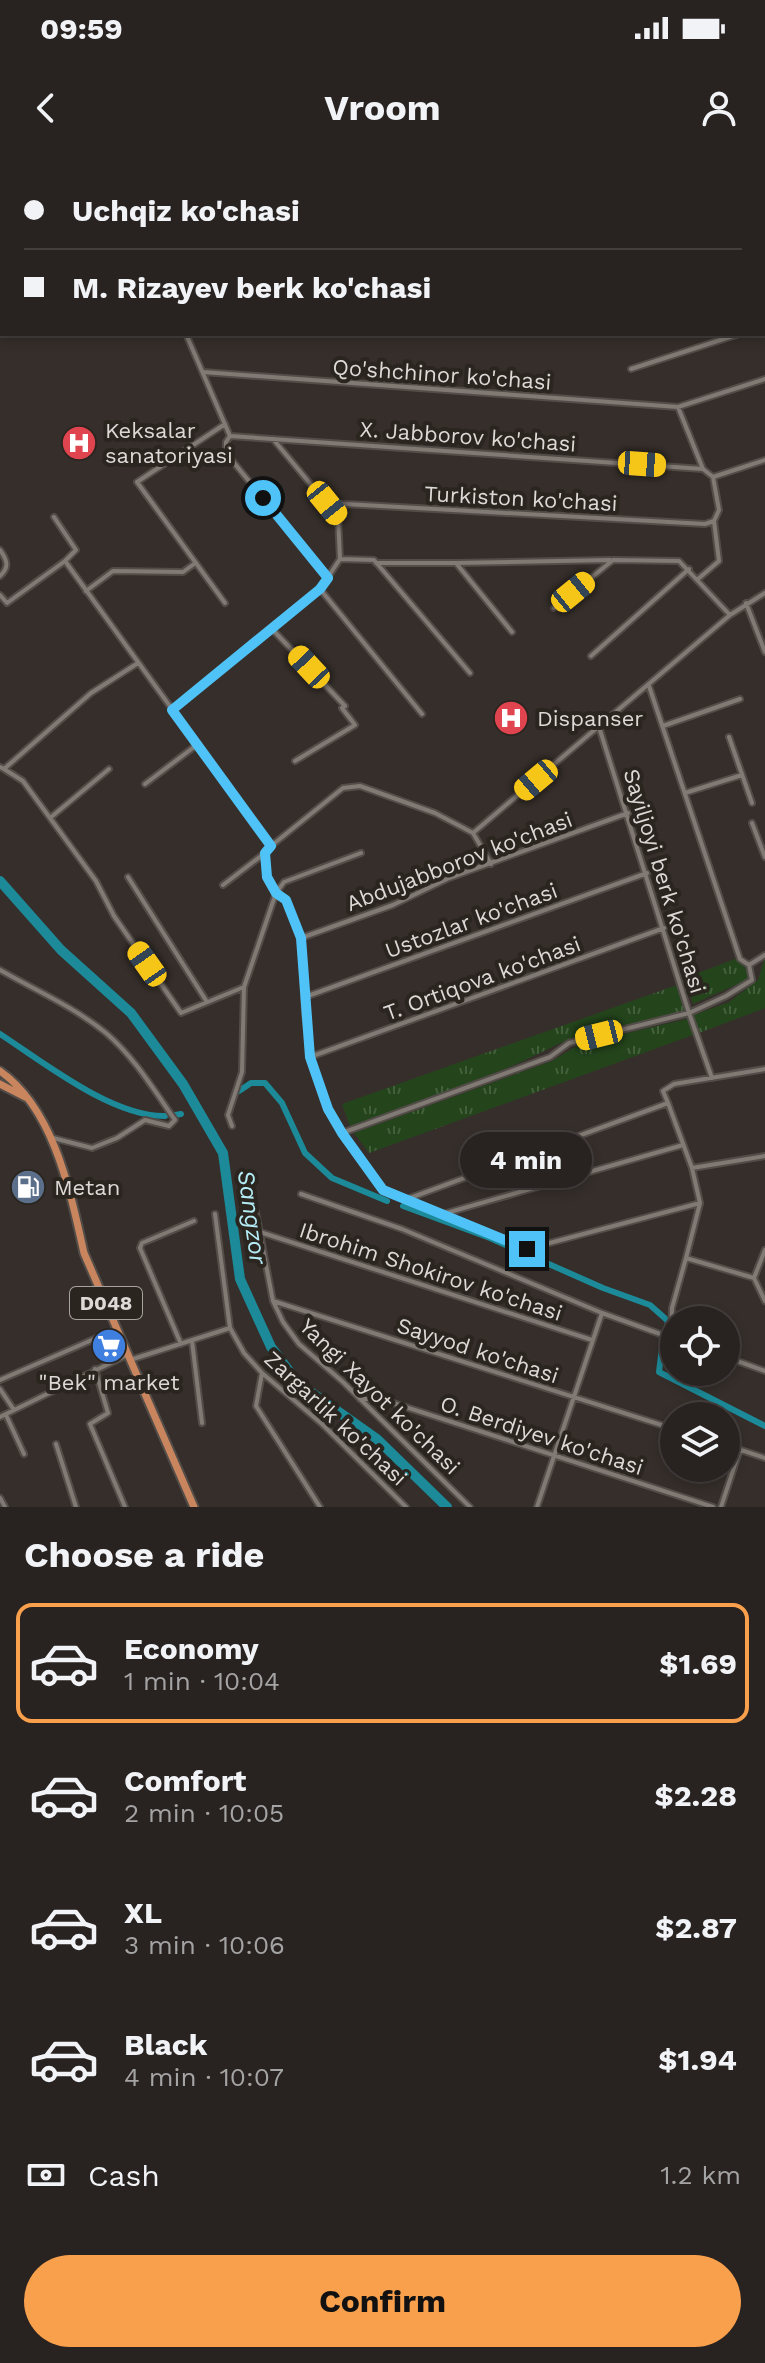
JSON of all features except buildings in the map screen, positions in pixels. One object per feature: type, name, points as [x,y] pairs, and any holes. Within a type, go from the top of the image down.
[{"type":"main road","name":"D048","points":[[0,1071],[18,1084],[50,1137],[74,1209],[84,1253],[194,1507]]},
{"type":"main road","points":[[0,1084],[27,1098]]},
{"type":"street","points":[[187,336],[230,436],[226,442],[226,453],[328,578]]},
{"type":"street","points":[[631,369],[733,336]]},
{"type":"street","name":"Qo'shchinor ko'chasi","points":[[203,372],[678,407]]},
{"type":"street","points":[[698,579],[719,561],[714,521],[719,510],[713,477],[703,469],[678,407],[765,379]]},
{"type":"street","points":[[225,424],[137,482],[225,603]]},
{"type":"street","name":"X. Jabborov ko'chasi","points":[[230,436],[703,469]]},
{"type":"street","points":[[172,710],[320,589],[340,559],[338,517],[272,438]]},
{"type":"street","points":[[713,477],[765,460]]},
{"type":"street","name":"Turkiston ko'chasi","points":[[327,503],[705,524],[714,521]]},
{"type":"street","points":[[0,595],[7,603],[76,550],[54,517]]},
{"type":"street","points":[[0,550],[7,559],[7,567],[0,576]]},
{"type":"street","points":[[340,559],[374,560],[470,673]]},
{"type":"street","points":[[554,608],[613,560]]},
{"type":"street","points":[[65,561],[271,846]]},
{"type":"street","points":[[376,563],[679,561],[730,615]]},
{"type":"street","points":[[86,591],[113,571],[183,572],[194,563]]},
{"type":"street","points":[[456,563],[512,632]]},
{"type":"street","points":[[591,656],[689,569]]},
{"type":"street","points":[[320,589],[422,714]]},
{"type":"street","points":[[473,833],[730,615],[765,593]]},
{"type":"street","points":[[746,603],[765,652]]},
{"type":"street","points":[[272,629],[345,706],[342,708],[355,725],[295,761]]},
{"type":"street","points":[[138,663],[91,693],[2,768],[23,781],[96,881],[114,916],[181,1013],[244,987]]},
{"type":"street","points":[[649,685],[740,959],[749,965],[752,980],[689,1013],[712,1078]]},
{"type":"street","points":[[663,726],[740,699]]},
{"type":"street","name":"Sayiljoyi berk ko'chasi","points":[[342,1133],[550,1057],[569,1043],[689,1013],[599,727]]},
{"type":"street","points":[[729,737],[752,803]]},
{"type":"street","points":[[145,784],[198,744]]},
{"type":"street","points":[[50,818],[109,769]]},
{"type":"street","points":[[685,793],[742,775]]},
{"type":"street","points":[[223,885],[343,788],[360,786],[435,813],[473,833],[491,864]]},
{"type":"street","name":"Abdujabborov ko'chasi","points":[[301,938],[393,905],[449,878],[628,813]]},
{"type":"street","points":[[752,823],[765,857]]},
{"type":"street","points":[[265,853],[267,877],[276,893],[286,900],[301,938],[310,1057],[328,1109],[383,1190],[527,1249],[700,1203]]},
{"type":"street","points":[[232,1126],[228,1115],[242,1072],[244,987],[276,893],[284,882],[361,853]]},
{"type":"street","name":"Ustozlar ko'chasi","points":[[305,997],[647,873]]},
{"type":"street","points":[[128,877],[207,1002]]},
{"type":"street","name":"T. Ortiqova ko'chasi","points":[[310,1057],[664,928]]},
{"type":"street","points":[[749,965],[765,955]]},
{"type":"street","points":[[0,970],[77,1013],[107,1034],[140,1069],[175,1120],[169,1126],[145,1120],[117,1138],[92,1148],[50,1137]]},
{"type":"street","points":[[673,1306],[700,1203],[692,1168],[663,1091],[674,1084],[765,1069]]},
{"type":"street","points":[[408,1199],[668,1103]]},
{"type":"street","points":[[443,1214],[683,1145]]},
{"type":"street","points":[[692,1168],[765,1156]]},
{"type":"street","name":"Ibrohim Shokirov ko'chasi","points":[[301,1194],[402,1229],[602,1313],[660,1333]]},
{"type":"street","name":"Yangi Xayot ko'chasi","points":[[255,1208],[273,1301],[283,1322],[299,1344],[470,1507]]},
{"type":"street","name":"Zargarlik ko'chasi","points":[[215,1214],[230,1328],[244,1353],[406,1507]]},
{"type":"street","points":[[181,1344],[140,1248],[142,1243],[194,1221]]},
{"type":"street","name":"Ibrohim Shokirov ko'chasi","points":[[260,1231],[592,1340]]},
{"type":"street","points":[[765,1250],[754,1278],[765,1301]]},
{"type":"street","points":[[686,1258],[754,1278]]},
{"type":"street","name":"Sayyod ko'chasi","points":[[273,1301],[660,1425]]},
{"type":"street","points":[[537,1507],[602,1313]]},
{"type":"street","points":[[0,1417],[95,1369],[230,1328]]},
{"type":"street","points":[[0,1380],[117,1329]]},
{"type":"street","points":[[192,1341],[202,1423]]},
{"type":"street","points":[[740,1362],[765,1371]]},
{"type":"street","points":[[95,1369],[108,1413],[90,1424],[125,1507]]},
{"type":"street","points":[[262,1373],[256,1406],[320,1507]]},
{"type":"street","points":[[0,1389],[14,1411]]},
{"type":"street","name":"O. Berdiyev ko'chasi","points":[[360,1399],[381,1399],[713,1507]]},
{"type":"street","points":[[6,1415],[24,1454]]},
{"type":"street","points":[[56,1444],[76,1507]]},
{"type":"street","points":[[740,1449],[765,1458]]},
{"type":"street","points":[[721,1507],[729,1482]]},
{"type":"street","points":[[0,1498],[5,1507]]},
{"type":"green space","points":[[765,957],[765,1008],[699,1033],[694,1015],[729,1002],[758,980]]},
{"type":"green space","points":[[735,959],[744,964],[749,979],[693,1004],[685,978]]},
{"type":"green space","points":[[677,985],[685,1011],[571,1038],[517,1064],[350,1126],[342,1104]]},
{"type":"green space","points":[[687,1019],[693,1035],[369,1153],[354,1133],[552,1061],[580,1044]]},
{"type":"waterway","name":"Sangzor","points":[[0,881],[61,950],[131,1013],[183,1084],[223,1153],[240,1279],[271,1347],[298,1383],[377,1439],[447,1507]]},
{"type":"waterway","points":[[0,1034],[57,1073],[101,1098],[144,1114],[165,1116]]},
{"type":"waterway","points":[[239,1091],[251,1083],[265,1083],[282,1103],[305,1153],[332,1178],[387,1201]]},
{"type":"waterway","points":[[175,1115],[181,1114]]},
{"type":"waterway","points":[[403,1206],[490,1238],[603,1288],[650,1305],[660,1314]]},
{"type":"waterway","points":[[660,1364],[660,1373]]},
{"type":"waterway","points":[[686,1386],[765,1426]]},
{"type":"place","name":"Keksalar sanatoriyasi","points":[[79,443]]},
{"type":"place","name":"Dispanser","points":[[511,718]]},
{"type":"place","name":"Metan","points":[[28,1187]]},
{"type":"place","name":"\"Bek\" market","points":[[109,1346]]},
{"type":"route","points":[[263,498],[328,578],[320,589],[172,710],[271,846],[265,853],[267,877],[276,893],[286,900],[301,938],[310,1057],[328,1109],[342,1133],[383,1190],[527,1249]]}]
